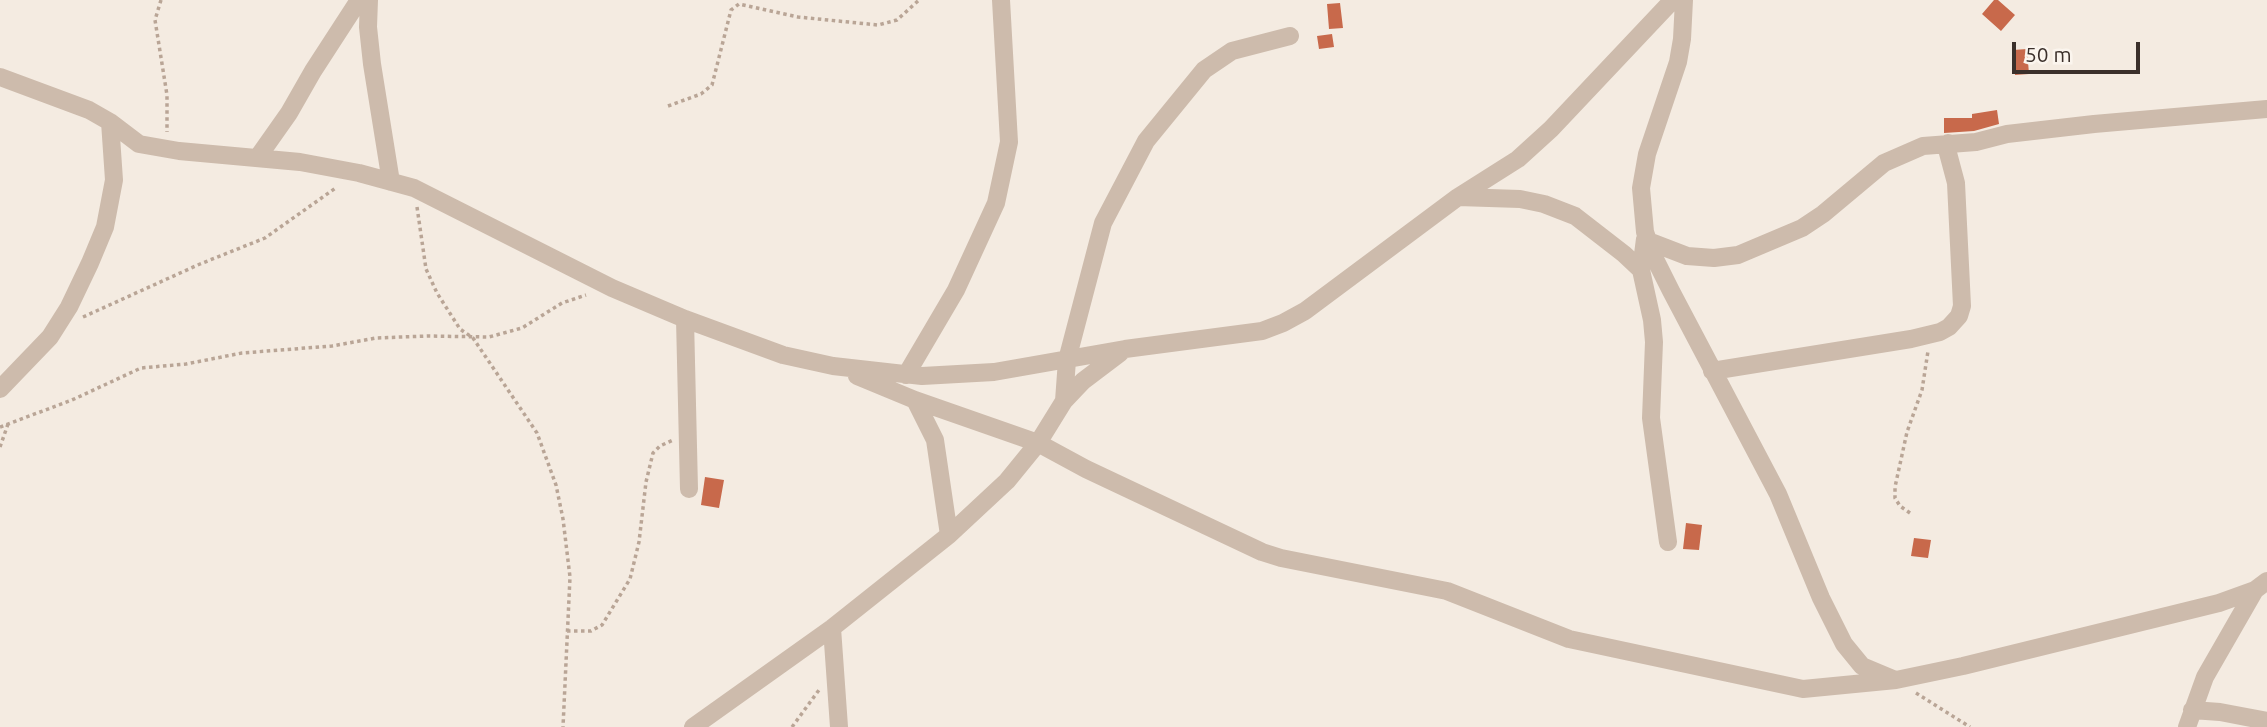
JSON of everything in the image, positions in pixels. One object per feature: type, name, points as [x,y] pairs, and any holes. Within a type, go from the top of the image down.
[{"type":"street","points":[[258,157],[289,113],[359,0]]},
{"type":"street","points":[[369,0],[368,27],[372,64],[391,182]]},
{"type":"street","points":[[906,375],[956,290],[996,203],[1009,142],[1001,0]]},
{"type":"street","points":[[0,77],[89,110],[110,122],[134,142],[167,149],[258,157],[359,173],[414,188],[612,288],[685,319],[783,355],[833,366],[922,376],[994,372],[1125,349],[1262,331],[1283,323],[1305,311],[1458,197],[1518,159],[1552,129],[1675,0]]},
{"type":"street","points":[[1684,0],[1678,62],[1647,154],[1643,177],[1642,208],[1647,236],[1671,291],[1778,494],[1821,598],[1844,644],[1862,666],[1896,680]]},
{"type":"street","points":[[1064,401],[1066,360],[1103,223],[1146,141],[1204,70],[1231,51],[1290,36]]},
{"type":"street","points":[[1647,236],[1688,256],[1714,258],[1738,255],[1802,228],[1885,163],[1923,146],[1976,142],[2007,134],[2094,124],[2267,108]]},
{"type":"street","points":[[0,389],[60,323],[105,227],[114,180],[110,122]]},
{"type":"street","points":[[1712,371],[1931,335],[1949,327],[1959,316],[1962,306],[1956,183],[1948,143]]},
{"type":"street","points":[[1458,197],[1520,199],[1544,204],[1575,216],[1641,270]]},
{"type":"street","points":[[1647,236],[1641,270],[1654,333],[1651,418],[1668,542]]},
{"type":"street","points":[[685,319],[689,489]]},
{"type":"street","points":[[693,727],[832,628],[949,535],[1007,481],[1038,443],[1064,401],[1102,365],[1125,349]]},
{"type":"street","points":[[833,366],[915,400],[1038,443],[1086,469],[1262,552],[1447,591],[1569,639],[1803,689],[1896,680],[1963,666],[2219,603],[2261,585]]},
{"type":"street","points":[[915,400],[934,440],[949,535]]},
{"type":"street","points":[[2190,718],[2205,677],[2261,585]]},
{"type":"street","points":[[832,628],[839,727]]},
{"type":"street","points":[[2190,718],[2220,712],[2267,721]]},
{"type":"path","points":[[161,0],[155,20],[167,95],[167,149]]},
{"type":"path","points":[[668,106],[701,94],[712,85],[731,10],[739,4],[798,17],[878,25],[897,20],[919,0]]},
{"type":"path","points":[[60,323],[93,314],[200,264],[265,238],[318,198],[359,173]]},
{"type":"path","points":[[414,188],[426,269],[437,293],[460,329],[473,338],[537,433],[553,476],[563,519],[570,577],[563,727]]},
{"type":"path","points":[[0,427],[72,400],[141,368],[186,364],[242,353],[332,346],[376,338],[473,338],[509,333],[562,303],[612,288]]},
{"type":"path","points":[[1910,513],[1900,506],[1895,498],[1895,486],[1907,432],[1923,390],[1931,335]]},
{"type":"path","points":[[0,447],[8,424]]},
{"type":"path","points":[[567,631],[591,631],[602,625],[630,579],[639,542],[646,482],[653,453],[660,446],[688,435]]},
{"type":"path","points":[[792,727],[835,669]]},
{"type":"path","points":[[1896,680],[1970,727]]},
{"type":"building","points":[[1994,0],[1998,0],[2015,15],[2001,31],[1982,14]]},
{"type":"building","points":[[1340,3],[1343,28],[1329,29],[1327,4]]},
{"type":"building","points":[[1332,34],[1334,47],[1319,49],[1317,36]]},
{"type":"building","points":[[2027,49],[2029,74],[2015,75],[2013,50]]},
{"type":"building","points":[[1997,110],[1999,124],[1974,131],[1944,133],[1944,118],[1972,118],[1972,114]]},
{"type":"building","points":[[705,477],[724,480],[719,508],[701,505]]},
{"type":"building","points":[[1686,523],[1702,525],[1699,550],[1683,549]]},
{"type":"building","points":[[1914,538],[1931,540],[1928,558],[1911,556]]}]
